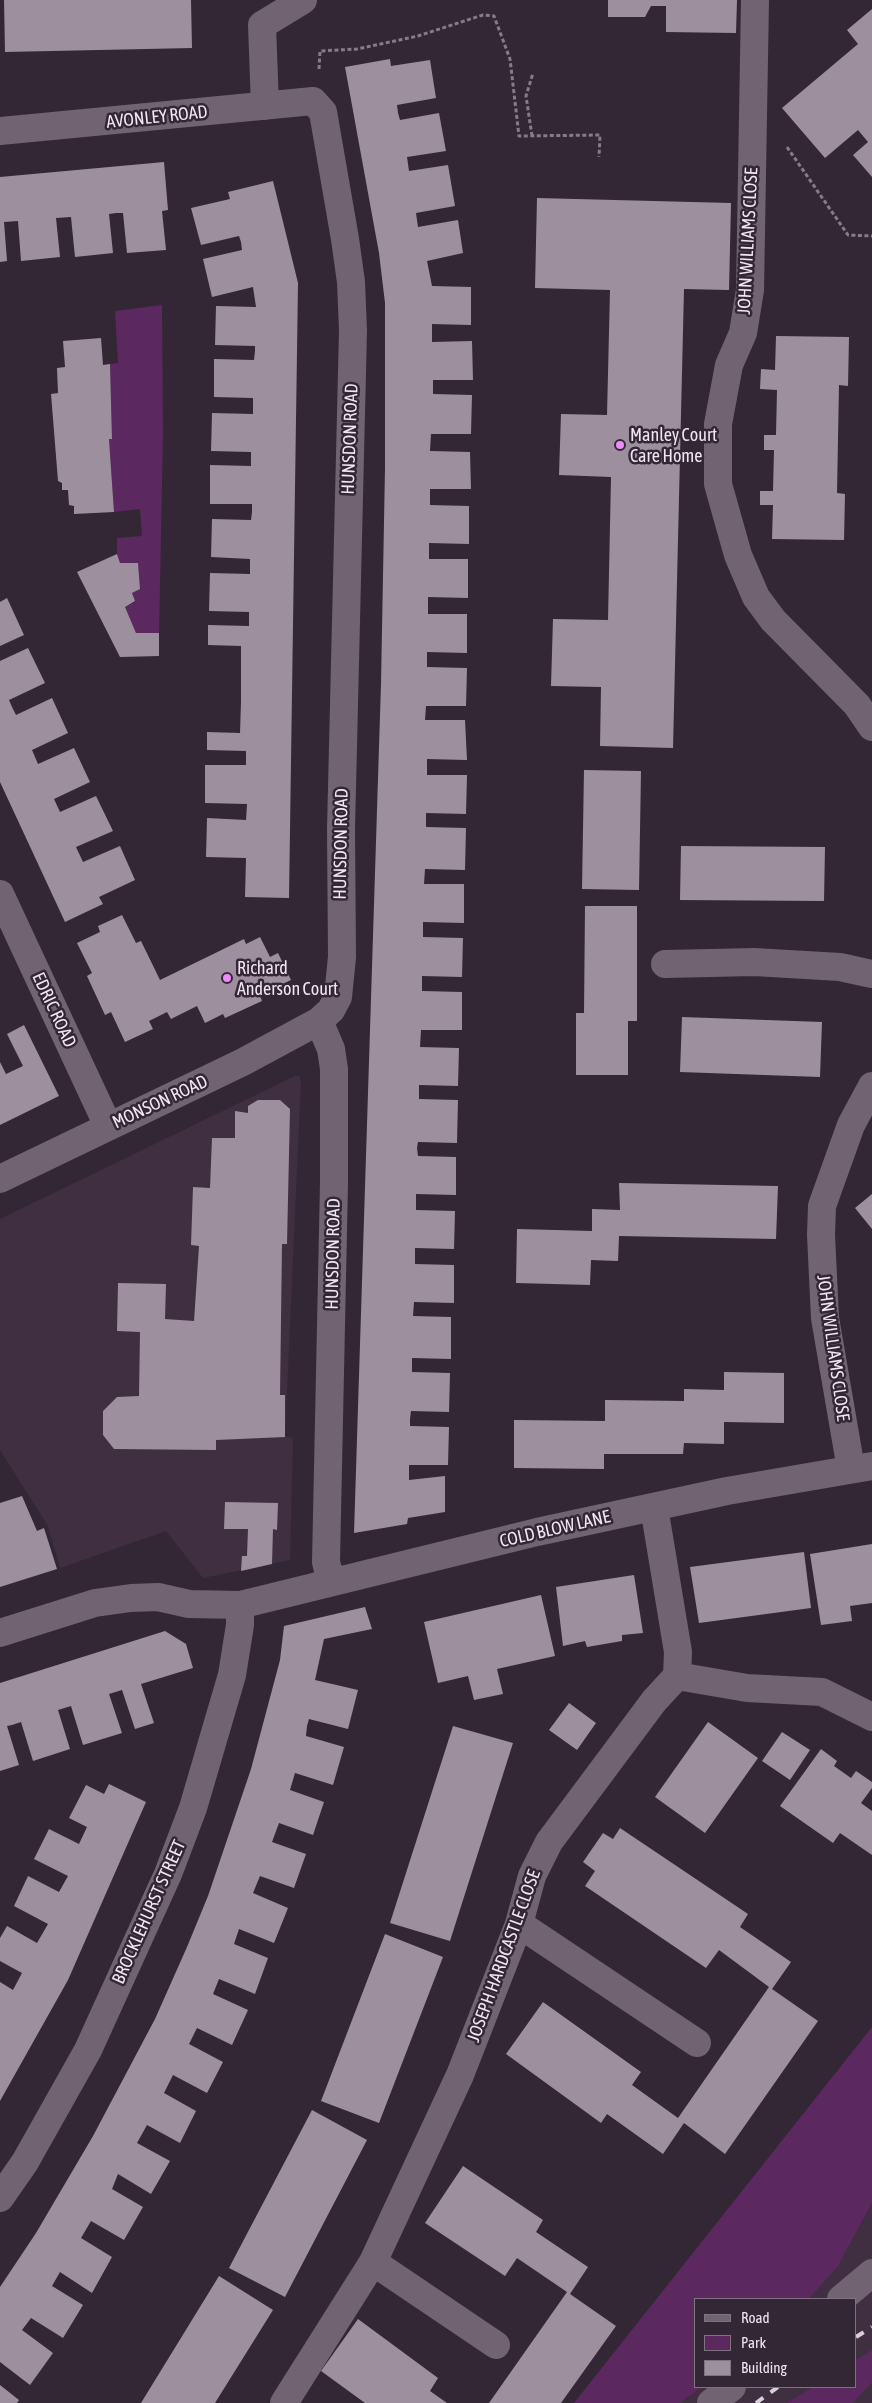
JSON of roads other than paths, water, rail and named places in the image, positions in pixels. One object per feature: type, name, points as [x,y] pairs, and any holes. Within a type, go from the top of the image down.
[{"type":"street","points":[[265,106],[262,25],[303,0]]},
{"type":"street","name":"JOHN WILLIAMS CLOSE","points":[[755,0],[750,290],[743,333],[729,365],[718,424],[718,484],[738,554],[756,597],[773,620],[857,705],[872,727]]},
{"type":"street","name":"AVONLEY ROAD","points":[[0,131],[314,101]]},
{"type":"street","name":"HUNSDON ROAD","points":[[314,101],[322,112],[345,239],[351,282],[353,330],[341,828],[342,957],[338,997],[331,1010],[319,1021],[331,1049],[334,1069],[334,1193],[326,1562],[331,1582]]},
{"type":"street","name":"EDRIC ROAD","points":[[0,894],[108,1126]]},
{"type":"street","points":[[665,964],[754,962],[840,967],[872,974]]},
{"type":"street","name":"MONSON ROAD","points":[[0,1179],[243,1062],[319,1021]]},
{"type":"street","name":"JOHN WILLIAMS CLOSE","points":[[862,1468],[825,1318],[821,1244],[822,1206],[851,1125],[872,1086]]},
{"type":"street","name":"COLD BLOW LANE","points":[[0,1633],[95,1603],[131,1598],[158,1597],[189,1604],[240,1605],[537,1532],[727,1491],[862,1468]]},
{"type":"street","points":[[654,1507],[678,1652],[677,1676],[747,1688],[822,1692],[872,1717]]},
{"type":"street","name":"BROCKLEHURST STREET","points":[[0,2198],[25,2162],[88,2050],[168,1874],[193,1808],[232,1675],[240,1625],[240,1605]]},
{"type":"street","name":"JOSEPH HARDCASTLE CLOSE","points":[[284,2403],[374,2262],[460,2075],[519,1924],[532,1876],[549,1842],[654,1701],[677,1676]]},
{"type":"street","points":[[519,1924],[697,2042]]},
{"type":"street","points":[[374,2262],[496,2345]]},
{"type":"street","points":[[842,2298],[872,2273]]},
{"type":"street","points":[[711,2403],[731,2388]]},
{"type":"railway","points":[[857,2336],[872,2327]]},
{"type":"railway","points":[[756,2403],[777,2388]]},
{"type":"place","name":"Manley Court Care Home","points":[[620,445]]},
{"type":"place","name":"Richard Anderson Court","points":[[227,978]]}]
